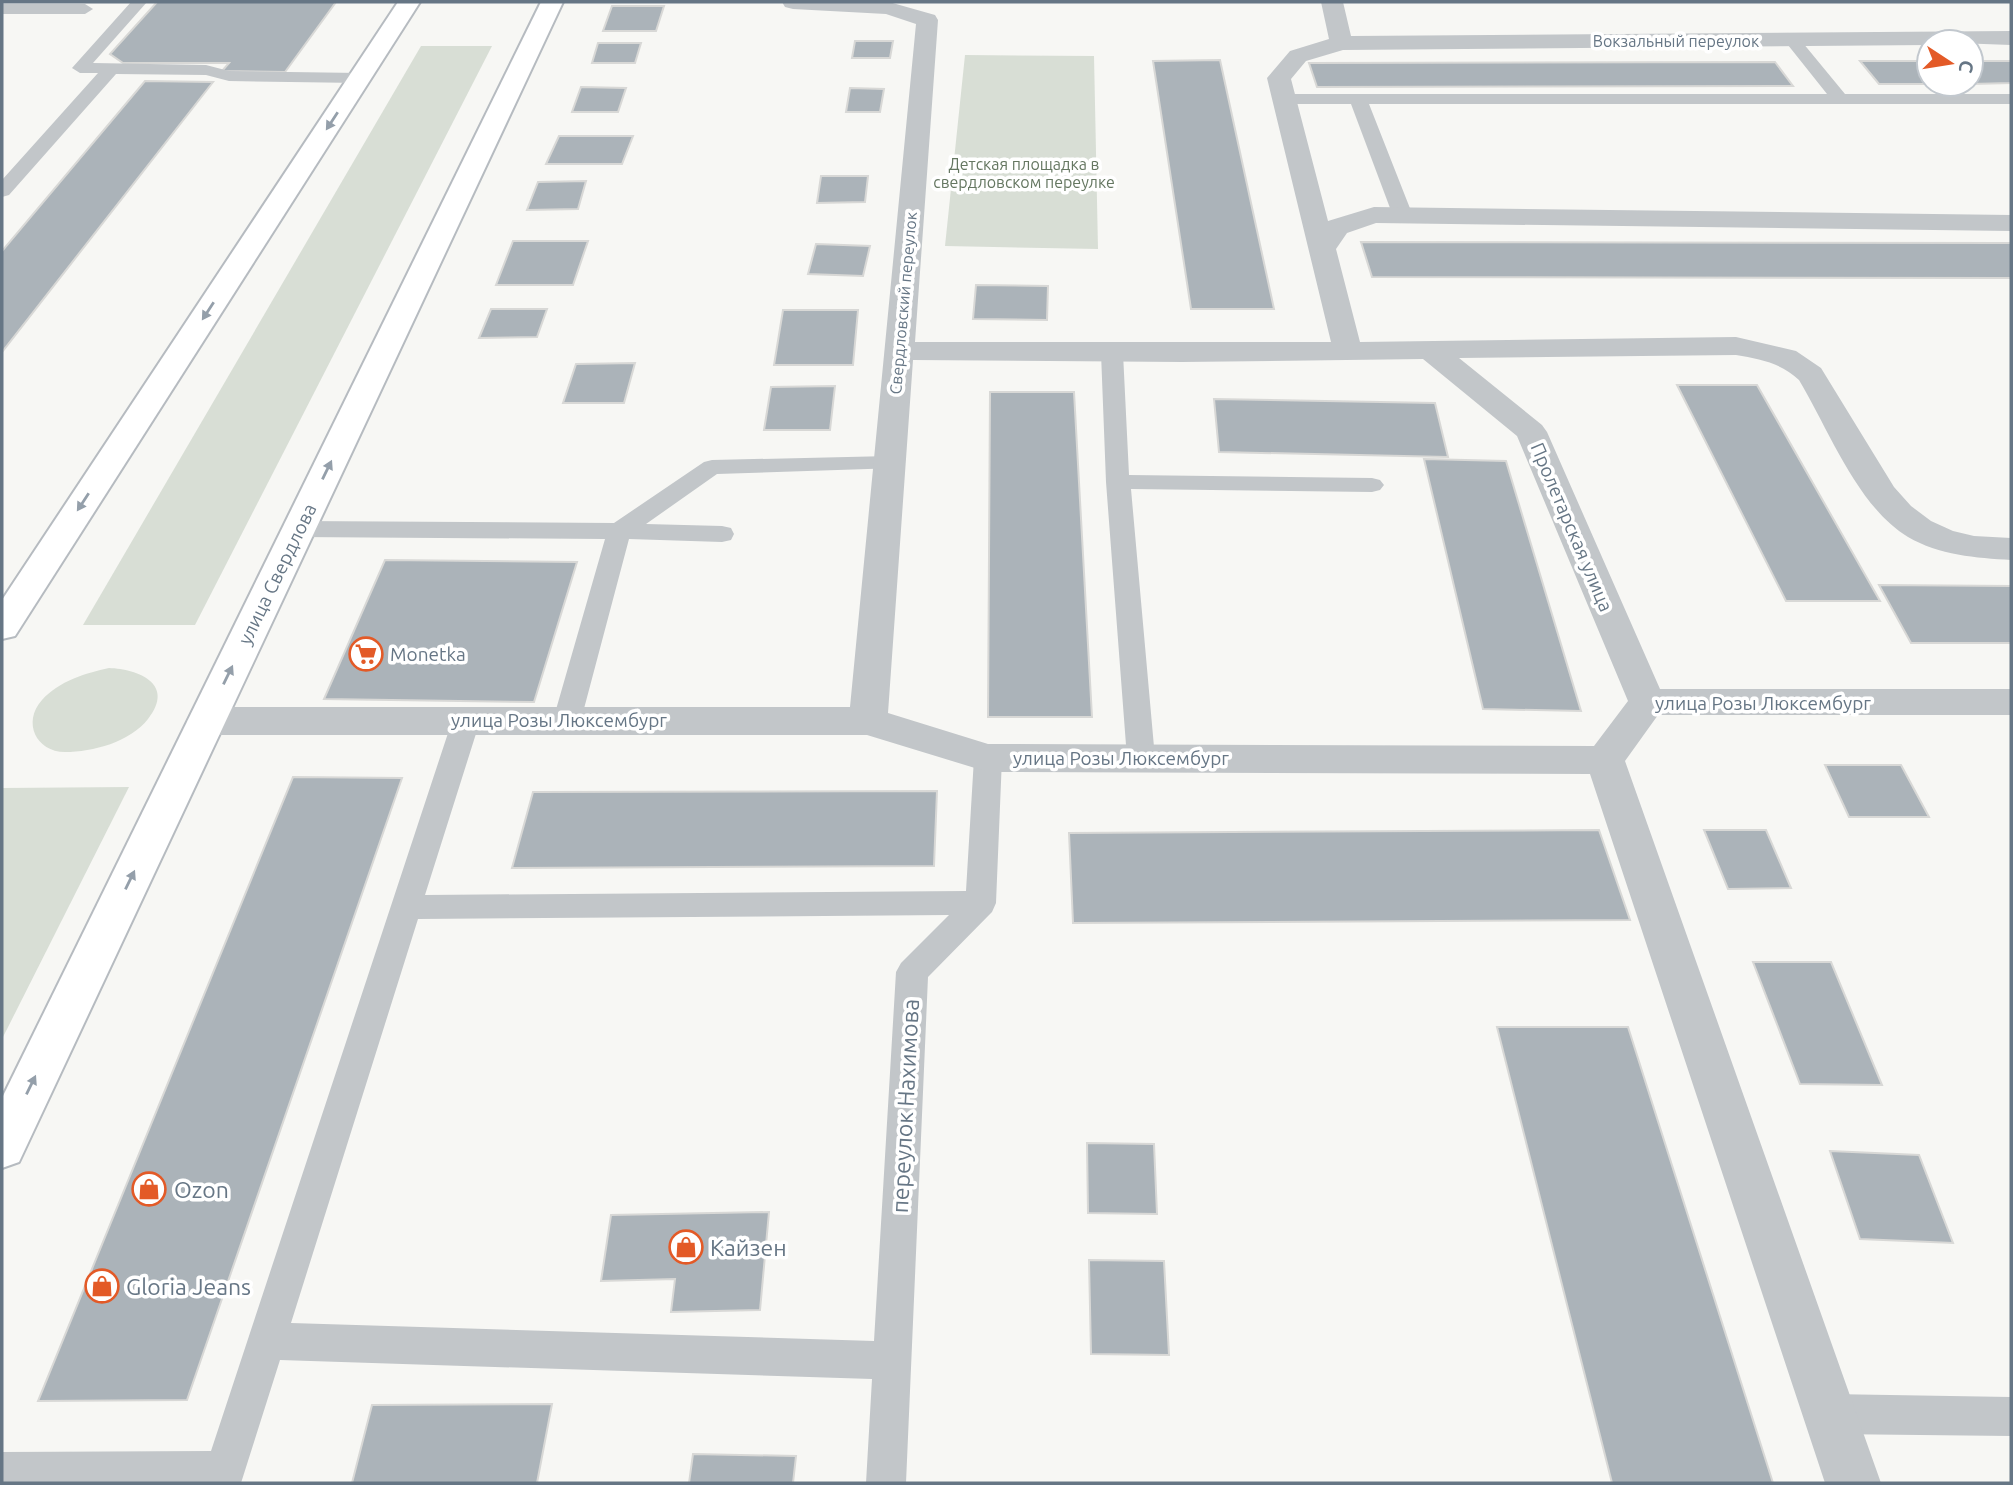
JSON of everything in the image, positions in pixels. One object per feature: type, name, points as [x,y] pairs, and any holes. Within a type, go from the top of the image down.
[{"type":"main road","points":[[2,627],[409,2]]},
{"type":"main road","name":"улица Свердлова","points":[[2,1147],[552,2]]},
{"type":"street","name":"Свердловский переулок","points":[[793,2],[888,8],[927,20],[868,721]]},
{"type":"street","points":[[1332,2],[1341,43],[1298,57],[1279,78],[1348,351]]},
{"type":"street","name":"Вокзальный переулок","points":[[1341,43],[2011,38]]},
{"type":"street","points":[[1322,249],[1337,227],[1374,215],[2011,223]]},
{"type":"street","points":[[899,351],[1112,353],[1736,346],[1779,355],[1809,372],[1880,495],[1908,523],[1953,543],[2011,549]]},
{"type":"street","name":"Пролетарская улица","points":[[1430,350],[1531,432],[1647,702]]},
{"type":"street","name":"улица Розы Люксембург","points":[[206,721],[868,721],[988,758],[1605,760],[1647,702],[2011,702]]},
{"type":"street","points":[[1605,760],[1853,1483]]},
{"type":"lane","points":[[139,2],[79,68],[206,70],[229,76],[360,78]]},
{"type":"lane","points":[[2,9],[85,9]]},
{"type":"lane","points":[[1792,40],[1840,99]]},
{"type":"lane","points":[[2,191],[112,68]]},
{"type":"lane","points":[[1284,99],[2011,99]]},
{"type":"lane","points":[[1358,99],[1403,216]]},
{"type":"lane","points":[[1112,353],[1118,482],[1141,758]]},
{"type":"lane","points":[[567,720],[619,531],[712,467],[890,463]]},
{"type":"lane","points":[[1118,482],[1372,485]]},
{"type":"lane","points":[[298,529],[722,534]]},
{"type":"lane","points":[[2,1472],[223,1477],[466,720]]},
{"type":"lane","points":[[406,907],[981,903],[988,758]]},
{"type":"lane","name":"переулок Нахимова","points":[[886,1483],[912,972],[981,903]]},
{"type":"lane","points":[[266,1341],[892,1361]]},
{"type":"lane","points":[[1829,1414],[2011,1416]]},
{"type":"green space","points":[[421,46],[492,46],[195,625],[83,625]]},
{"type":"green space","name":"Детская площадка в свердловском переулке","points":[[965,55],[1094,56],[1098,249],[945,246]]},
{"type":"green space","points":[[109,668],[141,675],[156,688],[156,707],[148,719],[131,734],[110,744],[65,752],[46,747],[35,734],[33,726],[33,717],[42,700],[65,683]]},
{"type":"green space","points":[[129,787],[2,1039],[2,788]]},
{"type":"building","points":[[157,2],[336,2],[285,72],[222,71],[229,63],[123,63],[110,54]]},
{"type":"building","points":[[612,6],[664,6],[656,31],[603,31]]},
{"type":"building","points":[[855,41],[893,41],[890,58],[852,58]]},
{"type":"building","points":[[598,43],[641,43],[635,63],[592,63]]},
{"type":"building","points":[[1220,60],[1274,309],[1191,309],[1153,61]]},
{"type":"building","points":[[1860,61],[1915,61],[1915,84],[1879,84]]},
{"type":"building","points":[[1985,61],[2011,61],[2011,83],[1985,84]]},
{"type":"building","points":[[1775,62],[1793,86],[1317,87],[1309,63]]},
{"type":"building","points":[[145,81],[213,82],[2,352],[2,251]]},
{"type":"building","points":[[581,87],[626,88],[618,112],[572,112]]},
{"type":"building","points":[[850,88],[884,89],[880,112],[846,112]]},
{"type":"building","points":[[559,136],[633,136],[622,164],[546,164]]},
{"type":"building","points":[[821,176],[868,176],[865,202],[817,203]]},
{"type":"building","points":[[586,181],[578,209],[527,210],[538,182]]},
{"type":"building","points":[[513,241],[588,241],[573,285],[496,285]]},
{"type":"building","points":[[1361,242],[2011,243],[2011,278],[1372,277]]},
{"type":"building","points":[[816,244],[870,246],[863,276],[808,274]]},
{"type":"building","points":[[976,285],[1048,286],[1047,320],[973,319]]},
{"type":"building","points":[[491,309],[547,309],[537,337],[479,338]]},
{"type":"building","points":[[783,310],[858,310],[853,365],[774,365]]},
{"type":"building","points":[[635,363],[624,403],[563,403],[576,364]]},
{"type":"building","points":[[1677,385],[1757,385],[1880,601],[1786,601]]},
{"type":"building","points":[[835,386],[830,430],[764,430],[771,387]]},
{"type":"building","points":[[990,392],[1074,392],[1092,717],[988,717]]},
{"type":"building","points":[[1214,399],[1435,403],[1448,457],[1219,452]]},
{"type":"building","points":[[1424,459],[1506,461],[1581,711],[1483,709]]},
{"type":"building","points":[[385,560],[577,562],[534,702],[324,699]]},
{"type":"building","points":[[1879,585],[2011,586],[2011,643],[1911,643]]},
{"type":"building","points":[[1825,765],[1901,765],[1929,817],[1849,817]]},
{"type":"building","points":[[293,777],[402,778],[187,1400],[38,1401]]},
{"type":"building","points":[[937,791],[934,866],[512,868],[533,792]]},
{"type":"building","points":[[1599,830],[1630,920],[1073,923],[1069,833]]},
{"type":"building","points":[[1704,830],[1766,830],[1791,888],[1728,889]]},
{"type":"building","points":[[1753,962],[1831,962],[1882,1085],[1800,1084]]},
{"type":"building","points":[[1497,1027],[1628,1027],[1773,1483],[1612,1483]]},
{"type":"building","points":[[1087,1143],[1154,1144],[1157,1214],[1088,1213]]},
{"type":"building","points":[[1830,1151],[1919,1155],[1953,1243],[1860,1239]]},
{"type":"building","name":"Кайзен","points":[[769,1212],[760,1310],[671,1312],[675,1279],[601,1281],[611,1215]]},
{"type":"building","points":[[1089,1260],[1164,1261],[1169,1355],[1091,1354]]},
{"type":"building","points":[[552,1404],[537,1483],[352,1483],[372,1405]]},
{"type":"building","points":[[693,1454],[796,1456],[793,1483],[689,1483]]},
{"type":"place","name":"Monetka","points":[[366,654]]},
{"type":"place","name":"Ozon","points":[[149,1189]]},
{"type":"place","name":"Кайзен","points":[[686,1247]]},
{"type":"place","name":"Gloria Jeans","points":[[102,1286]]}]
